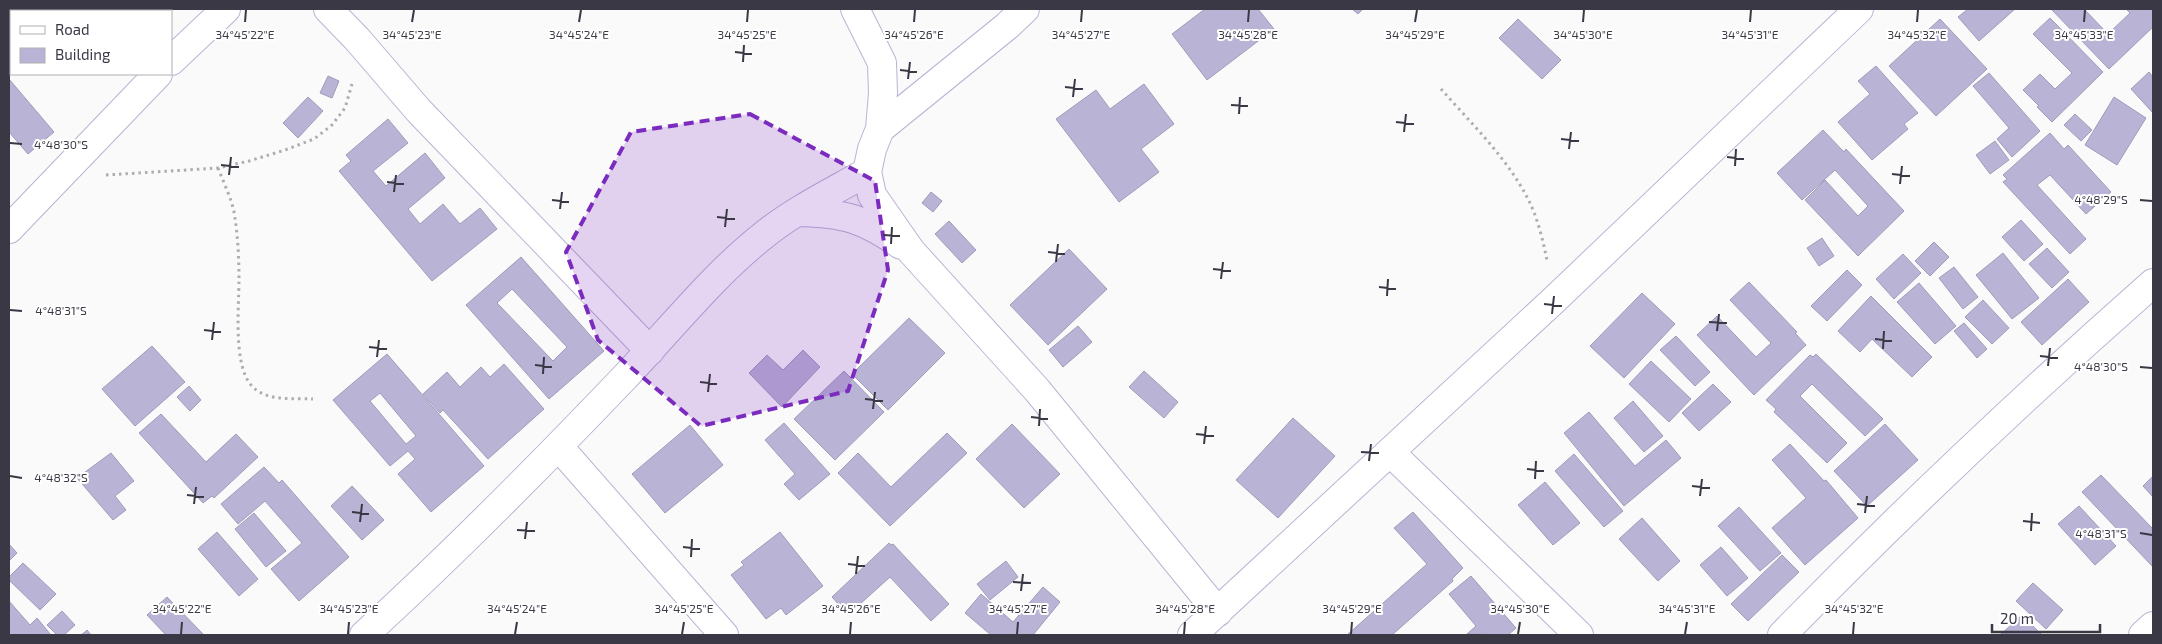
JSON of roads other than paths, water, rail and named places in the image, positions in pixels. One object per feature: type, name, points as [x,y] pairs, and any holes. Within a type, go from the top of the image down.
[{"type":"street","points":[[172,60],[226,9]]},
{"type":"street","points":[[328,9],[357,39],[419,111],[650,351]]},
{"type":"street","points":[[855,9],[882,63],[883,93],[880,128],[872,149],[867,172],[872,195],[911,251],[1037,390],[1218,612]]},
{"type":"street","points":[[880,128],[1007,26],[1025,9]]},
{"type":"street","points":[[1192,635],[1554,300],[1859,9]]},
{"type":"street","points":[[9,229],[157,75]]},
{"type":"street","points":[[364,635],[558,447],[700,296],[740,257],[764,235],[867,172]]},
{"type":"street","points":[[799,212],[826,212],[849,216],[876,227],[911,251]]},
{"type":"street","points":[[1782,635],[2039,384],[2153,283]]},
{"type":"street","points":[[558,447],[724,635]]},
{"type":"street","points":[[1390,452],[1579,635]]},
{"type":"street","points":[[2143,635],[2153,626]]}]
